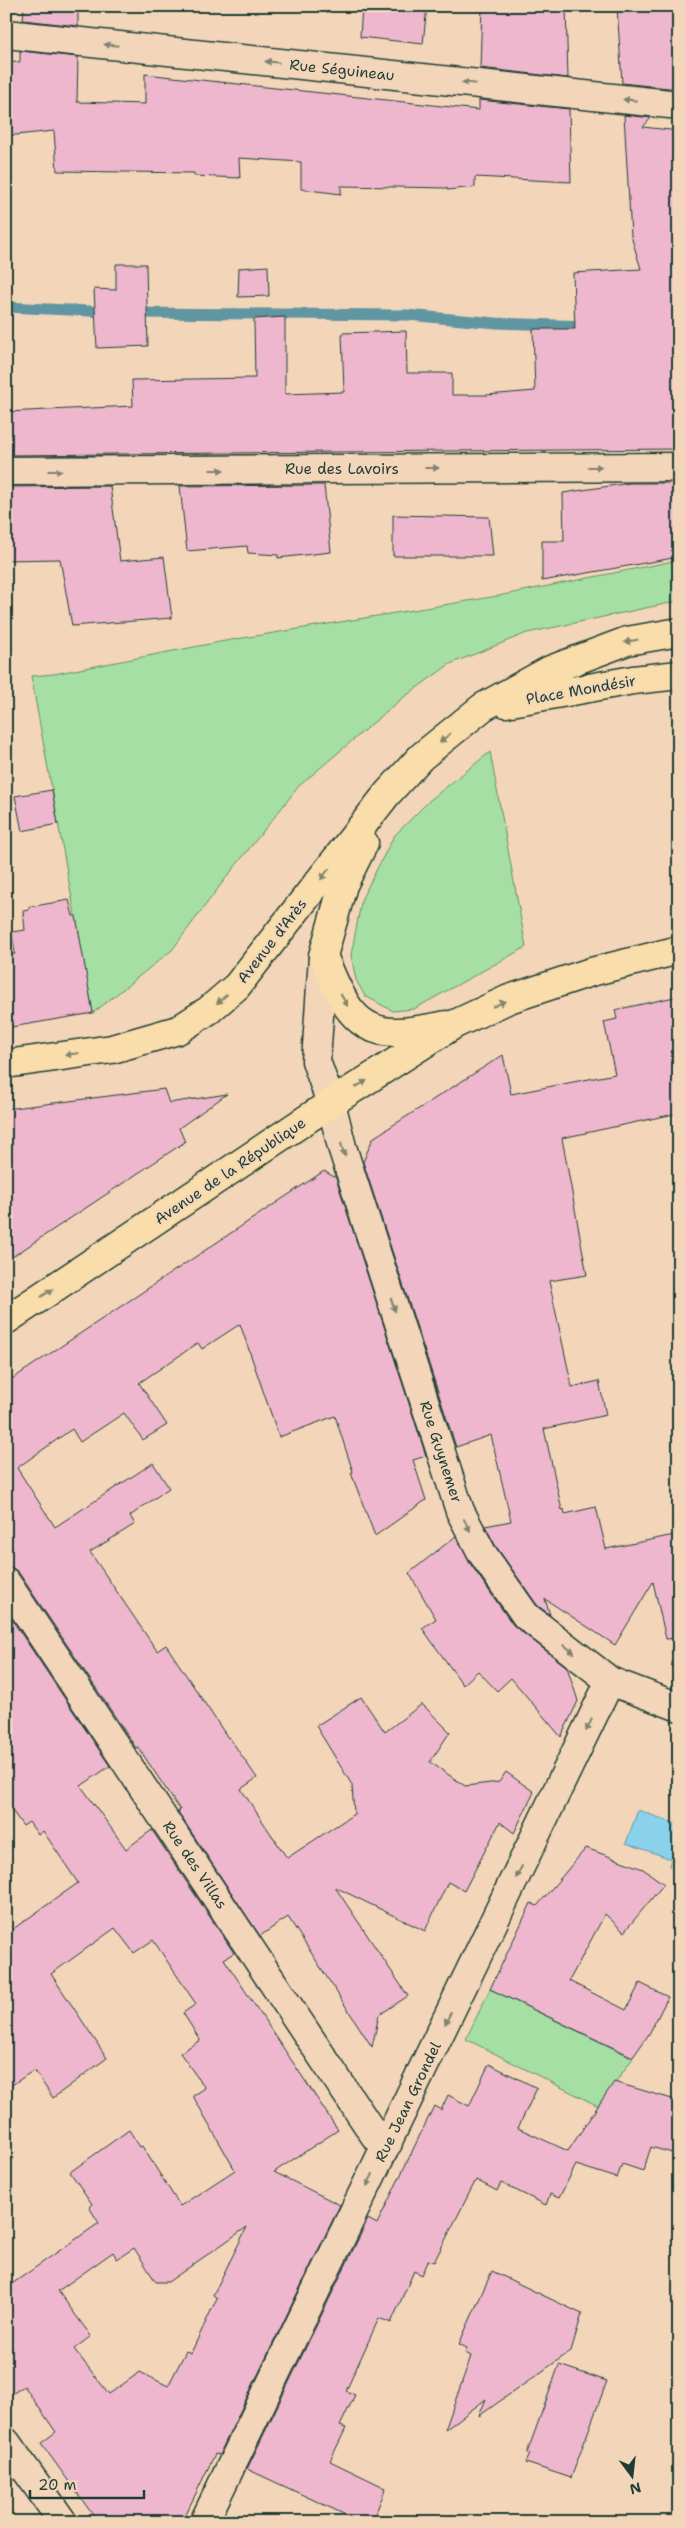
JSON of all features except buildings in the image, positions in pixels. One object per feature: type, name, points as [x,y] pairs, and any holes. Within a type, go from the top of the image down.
[{"type":"main road","name":"Place Mondésir","points":[[387,794],[421,757],[483,707],[550,670],[576,660],[627,641],[679,632]]},
{"type":"main road","name":"Place Mondésir","points":[[483,707],[633,680],[679,675]]},
{"type":"main road","points":[[387,794],[343,885],[323,956],[344,1002],[358,1020],[369,1028],[393,1032],[455,1024],[509,999],[591,972],[677,949]]},
{"type":"main road","name":"Avenue d'Arès","points":[[6,1064],[112,1049],[178,1030],[209,1010],[248,975],[387,794]]},
{"type":"main road","name":"Avenue de la République","points":[[6,1320],[331,1103],[455,1024]]},
{"type":"street","name":"Rue Séguineau","points":[[6,34],[679,105]]},
{"type":"street","name":"Rue des Lavoirs","points":[[6,471],[679,467]]},
{"type":"street","points":[[323,956],[316,1061],[331,1103]]},
{"type":"street","name":"Rue Guynemer","points":[[331,1103],[345,1156],[460,1511],[482,1553],[526,1616],[610,1681],[679,1707]]},
{"type":"street","name":"Rue des Villas","points":[[6,1582],[375,2136],[388,2143]]},
{"type":"street","name":"Rue Jean Grondel","points":[[204,2522],[610,1681]]},
{"type":"street","points":[[6,2442],[62,2522]]},
{"type":"green space","points":[[679,560],[679,601],[527,633],[450,664],[400,700],[299,786],[172,950],[93,1013],[31,676],[54,674],[225,641],[498,596]]},
{"type":"green space","points":[[490,752],[526,947],[414,1009],[393,1011],[365,996],[356,980],[351,955],[362,898],[394,836],[430,800]]},
{"type":"green space","points":[[490,1989],[633,2058],[598,2106],[466,2039]]},
{"type":"water","points":[[638,1810],[679,1825],[679,1870],[669,1866],[671,1859],[626,1843]]},
{"type":"waterway","points":[[6,307],[110,312]]},
{"type":"waterway","points":[[133,313],[407,315],[496,323],[590,326]]}]
